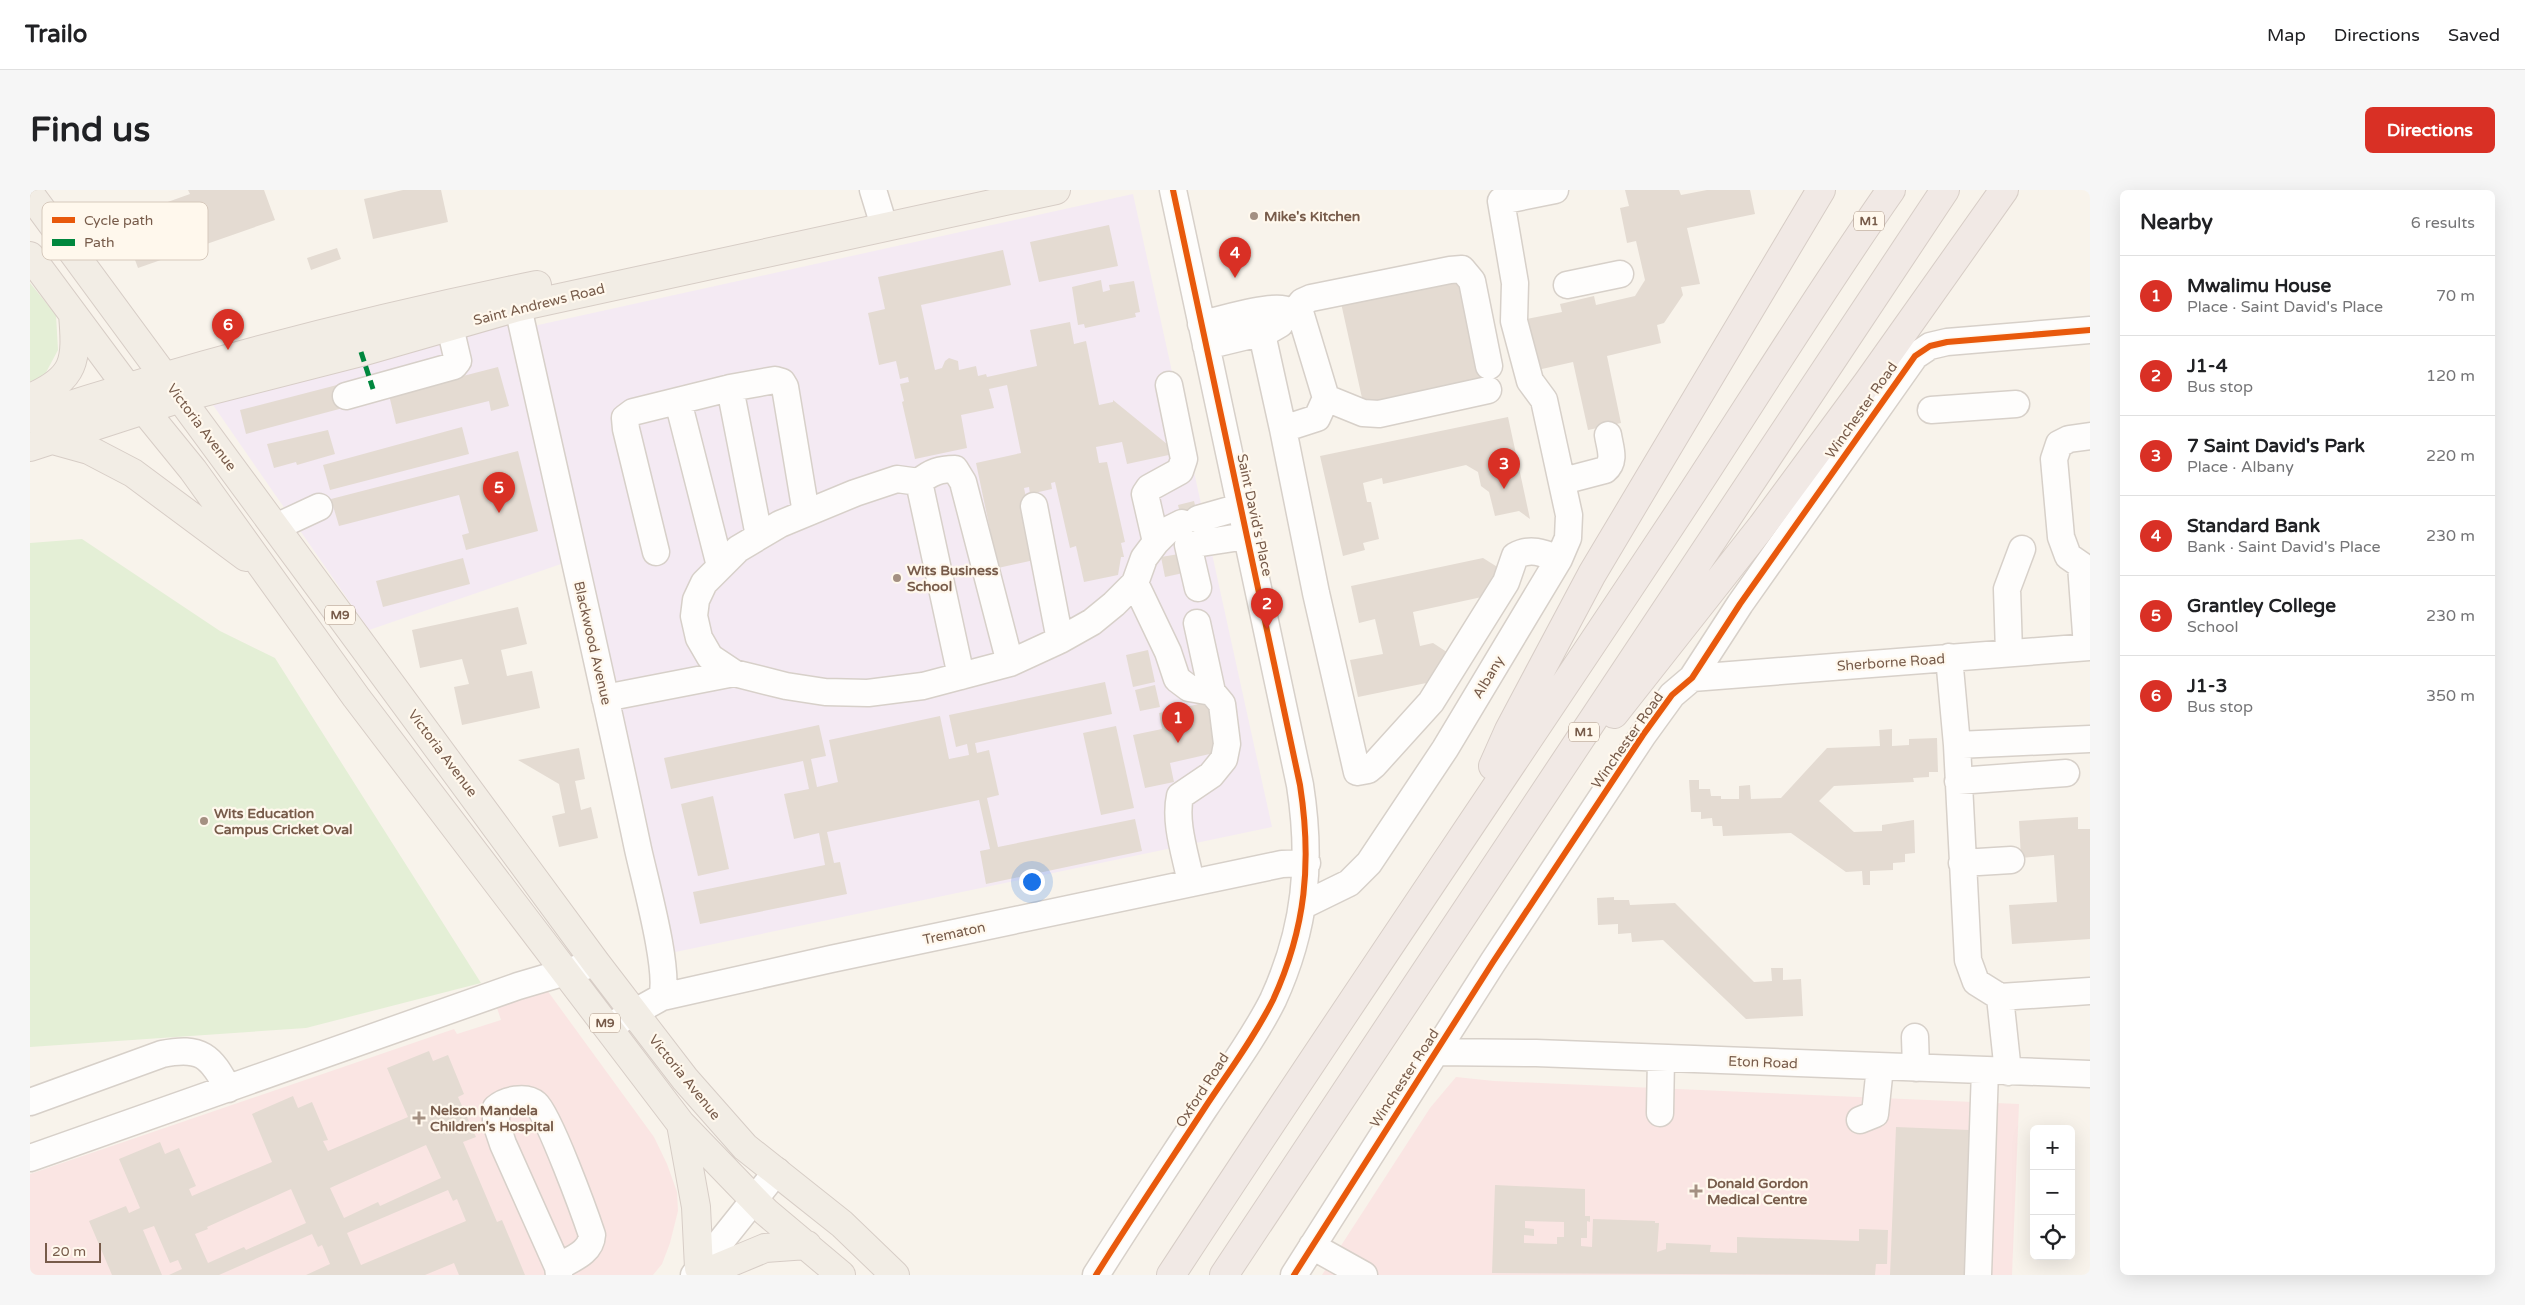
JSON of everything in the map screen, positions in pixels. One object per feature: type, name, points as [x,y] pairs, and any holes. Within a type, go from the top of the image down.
[{"type":"highway","points":[[1478,811],[1496,758],[1592,574],[1821,190]]},
{"type":"highway","points":[[1847,253],[1856,224],[1872,190]]},
{"type":"highway","name":"M1","points":[[1171,1275],[1478,811],[1666,533],[1847,253],[1891,190]]},
{"type":"highway","name":"M1","points":[[1224,1275],[1946,190]]},
{"type":"highway","points":[[1562,765],[1602,728],[1685,627],[1868,382],[2004,190]]},
{"type":"main road","name":"Saint Andrews Road","points":[[30,418],[164,376],[349,326],[515,299],[879,209],[975,190]]},
{"type":"main road","name":"Saint Andrews Road","points":[[879,209],[1044,191]]},
{"type":"main road","name":"Victoria Avenue","points":[[30,194],[42,210]]},
{"type":"main road","name":"M9","points":[[30,256],[145,411],[193,470],[271,576],[356,697],[681,1124],[761,1206],[841,1275]]},
{"type":"main road","name":"Victoria Avenue","points":[[79,260],[596,962],[708,1108],[744,1146],[842,1224],[895,1275]]},
{"type":"main road","name":"Saint Andrews Road","points":[[41,443],[181,398],[450,327],[515,299]]},
{"type":"main road","points":[[30,398],[51,389],[64,378],[72,366],[76,347],[73,314]]},
{"type":"main road","points":[[41,443],[89,450],[133,473],[271,576]]},
{"type":"main road","points":[[681,1124],[706,1272],[765,1248],[807,1245]]},
{"type":"street","name":"Saint David's Place","points":[[1173,190],[1300,785],[1306,821],[1307,863],[1302,906]]},
{"type":"street","name":"Albany","points":[[1302,906],[1350,883],[1369,863],[1445,749],[1559,559],[1568,538],[1570,527],[1562,481],[1544,400],[1530,381],[1514,320],[1515,283],[1501,201],[1552,190]]},
{"type":"street","points":[[1204,335],[1268,331],[1296,313],[1302,302],[1311,298],[1462,269],[1472,281],[1488,378],[1379,414],[1363,414],[1326,398]]},
{"type":"street","points":[[1567,285],[1620,274]]},
{"type":"street","name":"Blackwood Avenue","points":[[515,299],[605,698],[660,953],[665,988],[662,997]]},
{"type":"street","points":[[1283,429],[1308,423],[1317,418],[1326,398],[1296,313]]},
{"type":"street","points":[[346,396],[454,366],[458,361],[450,327]]},
{"type":"street","name":"Winchester Road","points":[[1294,1275],[1435,1052],[1643,735],[1672,695],[1692,678],[1740,604],[1906,368],[1922,350],[1946,342],[2090,330]]},
{"type":"street","points":[[1264,343],[1316,593],[1357,772],[1368,770],[1374,765],[1431,702],[1506,582],[1515,556],[1522,552],[1535,551],[1559,559]]},
{"type":"street","points":[[656,552],[625,418],[634,412],[678,400],[775,380],[782,382],[785,388],[806,513]]},
{"type":"street","points":[[1010,663],[963,482],[956,470],[941,469],[928,474],[919,482],[897,479],[855,493],[780,524],[738,549],[704,583],[696,600],[694,616],[699,638],[710,656],[734,673],[786,686],[825,692],[868,693],[923,686],[1010,663],[1060,640],[1092,622],[1135,582],[1150,550],[1145,494],[1149,488],[1180,471],[1184,459],[1169,385]]},
{"type":"street","points":[[730,388],[759,536]]},
{"type":"street","points":[[678,400],[720,566]]},
{"type":"street","points":[[1931,410],[2016,404]]},
{"type":"street","points":[[1562,481],[1605,470],[1610,466],[1612,459],[1608,435]]},
{"type":"street","points":[[2089,647],[2081,566],[2068,556],[2061,537],[2054,459],[2058,444],[2069,439],[2090,436]]},
{"type":"street","points":[[919,482],[961,676]]},
{"type":"street","points":[[1034,506],[1060,640]]},
{"type":"street","points":[[1150,550],[1240,506]]},
{"type":"street","points":[[276,527],[319,507]]},
{"type":"street","points":[[1190,529],[1247,536]]},
{"type":"street","points":[[1190,529],[1198,588]]},
{"type":"street","points":[[2009,653],[2007,590],[2022,549]]},
{"type":"street","points":[[1515,556],[1522,568],[1542,587]]},
{"type":"street","points":[[1135,582],[1168,652],[1177,679],[1189,688],[1212,692]]},
{"type":"street","points":[[1191,883],[1178,806],[1180,796],[1211,775],[1224,759],[1227,744],[1222,704],[1212,692],[1197,623]]},
{"type":"street","name":"Sherborne Road","points":[[1692,678],[2089,647]]},
{"type":"street","points":[[1949,658],[1956,745],[1968,960],[1976,982],[2000,997],[2090,990]]},
{"type":"street","points":[[605,698],[734,673]]},
{"type":"street","points":[[1956,745],[2090,739]]},
{"type":"street","points":[[1958,781],[2066,773]]},
{"type":"street","points":[[1962,863],[2010,860]]},
{"type":"street","name":"Trematon","points":[[608,1027],[662,997],[1282,864],[1307,863]]},
{"type":"street","name":"Oxford Road","points":[[1096,1275],[1247,1044],[1272,1001],[1294,940],[1302,906]]},
{"type":"street","points":[[30,1158],[228,1090],[518,986],[566,973],[596,962]]},
{"type":"street","points":[[1978,1275],[1996,1071],[2000,997]]},
{"type":"street","points":[[1916,1037],[1916,1068]]},
{"type":"street","points":[[30,1102],[162,1054],[179,1050],[197,1052],[207,1057],[217,1068],[228,1090]]},
{"type":"street","name":"Eton Road","points":[[1435,1052],[1536,1053],[2090,1074]]},
{"type":"street","points":[[1660,1113],[1662,1058]]},
{"type":"street","points":[[1860,1120],[1875,1114],[1880,1067]]},
{"type":"street","points":[[511,1100],[526,1100],[536,1104],[544,1116],[592,1235],[592,1243],[586,1250],[558,1271],[496,1123],[496,1108],[511,1100]]},
{"type":"street","points":[[706,1272],[784,1177]]},
{"type":"street","points":[[1312,1246],[1364,1275]]},
{"type":"shaded area","name":"Wits Business School","points":[[1133,194],[1272,827],[661,955],[520,329]]},
{"type":"shaded area","points":[[510,322],[561,564],[369,630],[213,405]]},
{"type":"shaded area","name":"Nelson Mandela Children's Hospital","points":[[544,986],[654,1137],[667,1164],[677,1192],[678,1211],[670,1243],[662,1264],[653,1275],[30,1275],[30,1174],[454,1029],[457,1034],[501,1020],[497,1008],[502,1000]]},
{"type":"shaded area","name":"Donald Gordon Medical Centre","points":[[1456,1077],[1494,1081],[2019,1104],[2012,1275],[1322,1275],[1430,1108]]},
{"type":"green space","points":[[30,283],[56,315],[58,350],[43,378],[30,381]]},
{"type":"green space","name":"Wits Education Campus Cricket Oval","points":[[82,539],[220,631],[275,658],[481,983],[306,1028],[30,1047],[30,543]]},
{"type":"building","points":[[188,190],[264,190],[275,220],[208,243],[208,202],[168,202],[190,194]]},
{"type":"building","points":[[403,190],[441,190],[448,222],[373,239],[364,199]]},
{"type":"building","points":[[1625,190],[1679,190],[1681,195],[1707,190],[1750,190],[1755,214],[1687,228],[1700,284],[1681,287],[1683,295],[1664,323],[1657,325],[1661,343],[1607,356],[1621,423],[1588,430],[1573,362],[1533,371],[1521,320],[1562,312],[1560,304],[1594,296],[1596,305],[1635,296],[1645,280],[1636,241],[1627,243],[1620,208],[1629,206]]},
{"type":"building","points":[[1109,225],[1118,266],[1039,282],[1030,242]]},
{"type":"building","points":[[337,248],[341,259],[311,270],[307,258]]},
{"type":"building","points":[[1003,250],[1011,285],[921,305],[935,370],[942,368],[945,361],[949,358],[958,361],[959,370],[976,366],[978,376],[986,374],[987,377],[1037,366],[1030,330],[1070,322],[1074,344],[1086,341],[1099,405],[1113,402],[1113,400],[1178,453],[1127,464],[1122,442],[1096,447],[1099,463],[1107,462],[1125,542],[1121,543],[1124,557],[1121,557],[1118,575],[1084,582],[1076,546],[1070,548],[1055,482],[1051,483],[1052,489],[1030,494],[1029,487],[1024,488],[1039,559],[998,568],[976,463],[1021,453],[1007,385],[989,389],[994,408],[961,415],[967,448],[915,459],[902,402],[904,401],[900,384],[909,382],[908,377],[900,379],[896,361],[879,365],[868,313],[885,309],[878,277]]},
{"type":"building","points":[[135,260],[161,260],[138,268]]},
{"type":"building","points":[[1461,277],[1483,381],[1364,407],[1341,303]]},
{"type":"building","points":[[1101,280],[1103,292],[1110,290],[1109,285],[1134,281],[1140,312],[1135,313],[1136,317],[1085,328],[1084,324],[1078,325],[1072,287]]},
{"type":"building","points":[[498,367],[509,406],[491,411],[489,401],[396,424],[389,395]]},
{"type":"building","points":[[337,385],[343,408],[246,434],[240,410]]},
{"type":"building","points":[[1508,417],[1530,519],[1519,511],[1495,516],[1489,492],[1481,486],[1478,472],[1466,465],[1383,484],[1382,478],[1363,483],[1367,502],[1371,502],[1379,539],[1363,543],[1365,550],[1343,556],[1320,456]]},
{"type":"building","points":[[462,427],[469,454],[330,490],[323,465]]},
{"type":"building","points":[[328,430],[335,454],[297,465],[296,462],[274,468],[267,444]]},
{"type":"building","points":[[518,451],[538,531],[466,550],[462,535],[469,533],[459,495],[339,526],[331,499]]},
{"type":"building","points":[[1194,501],[1203,538],[1187,542],[1178,505]]},
{"type":"building","points":[[1179,554],[1183,573],[1165,577],[1161,557]]},
{"type":"building","points":[[463,558],[470,584],[383,607],[376,581]]},
{"type":"building","points":[[1483,558],[1507,573],[1491,595],[1413,612],[1420,646],[1433,643],[1456,658],[1441,680],[1358,697],[1350,660],[1383,654],[1375,619],[1359,623],[1351,586]]},
{"type":"building","points":[[518,607],[527,644],[501,650],[507,676],[532,671],[540,708],[462,725],[454,687],[469,684],[462,659],[420,668],[412,630]]},
{"type":"building","points":[[1148,650],[1155,682],[1133,687],[1126,655]]},
{"type":"building","points":[[1105,682],[1112,714],[975,743],[977,753],[989,750],[999,795],[987,798],[998,847],[1135,819],[1142,851],[986,884],[980,851],[990,849],[979,800],[827,832],[834,863],[840,862],[847,894],[700,924],[693,892],[825,865],[819,833],[794,839],[784,794],[809,789],[803,761],[671,789],[664,758],[819,725],[826,756],[811,759],[817,787],[838,782],[829,740],[940,716],[949,759],[969,755],[967,744],[956,747],[949,715]]},
{"type":"building","points":[[1155,685],[1160,707],[1140,711],[1135,690]]},
{"type":"building","points":[[1212,701],[1223,751],[1170,763],[1174,782],[1145,788],[1133,735],[1162,729],[1159,713]]},
{"type":"building","points":[[1116,726],[1134,808],[1101,815],[1083,733]]},
{"type":"building","points":[[1892,729],[1892,746],[1909,745],[1909,739],[1937,738],[1938,772],[1929,772],[1929,777],[1913,778],[1914,782],[1834,786],[1819,801],[1854,832],[1882,831],[1882,825],[1914,820],[1915,853],[1905,854],[1905,862],[1893,863],[1893,870],[1870,871],[1870,885],[1863,885],[1862,871],[1846,872],[1791,833],[1723,836],[1722,826],[1713,826],[1712,818],[1701,819],[1701,812],[1691,812],[1689,780],[1699,780],[1699,789],[1710,789],[1711,796],[1721,796],[1721,799],[1739,799],[1739,786],[1750,785],[1751,799],[1781,798],[1827,748],[1880,746],[1879,730]]},
{"type":"building","points":[[579,748],[585,779],[575,781],[581,810],[591,807],[598,838],[559,847],[552,816],[565,813],[559,784],[518,760]]},
{"type":"building","points":[[713,796],[729,869],[698,876],[681,804]]},
{"type":"building","points":[[2078,817],[2078,829],[2090,829],[2090,939],[2012,944],[2009,905],[2057,902],[2054,855],[2021,858],[2019,821]]},
{"type":"building","points":[[1614,897],[1614,900],[1629,900],[1630,905],[1675,903],[1754,982],[1772,981],[1771,968],[1783,968],[1783,980],[1801,979],[1803,1016],[1746,1019],[1663,940],[1632,942],[1631,933],[1618,934],[1618,924],[1598,925],[1597,898]]},
{"type":"building","points":[[429,1051],[433,1061],[448,1055],[464,1094],[458,1097],[476,1137],[463,1142],[497,1222],[502,1220],[525,1275],[459,1275],[454,1263],[425,1275],[306,1275],[330,1264],[322,1245],[318,1247],[312,1234],[219,1275],[169,1275],[182,1269],[178,1260],[170,1263],[154,1226],[143,1230],[162,1275],[112,1275],[89,1221],[126,1206],[129,1213],[140,1208],[119,1159],[160,1142],[165,1154],[179,1148],[196,1186],[189,1189],[192,1196],[272,1162],[252,1114],[293,1096],[298,1108],[312,1102],[328,1140],[323,1141],[328,1151],[408,1117],[387,1068]],"holes":[[[426,1145],[441,1178],[380,1206],[378,1202],[344,1218],[330,1188]],[[291,1189],[306,1223],[246,1250],[244,1247],[208,1263],[195,1234],[208,1229],[207,1227]],[[448,1190],[453,1201],[457,1199],[466,1221],[361,1265],[347,1233]]]},
{"type":"building","points":[[1896,1127],[1970,1130],[1964,1275],[1890,1275]]},
{"type":"building","points":[[1495,1185],[1585,1189],[1585,1216],[1590,1216],[1590,1222],[1587,1221],[1587,1238],[1581,1238],[1581,1246],[1592,1247],[1593,1219],[1655,1221],[1655,1223],[1659,1223],[1657,1252],[1666,1249],[1666,1243],[1711,1245],[1710,1252],[1737,1253],[1737,1237],[1859,1241],[1859,1229],[1888,1230],[1887,1264],[1876,1264],[1875,1275],[1492,1273]],"holes":[[[1525,1221],[1564,1222],[1564,1237],[1557,1237],[1557,1244],[1524,1243],[1524,1235],[1534,1236],[1534,1229],[1525,1228]]]},
{"type":"marked path","points":[[361,352],[373,389]]},
{"type":"cycle path","points":[[1096,1275],[1266,1014],[1293,947],[1299,921],[1305,868],[1304,813],[1300,785],[1173,190]]},
{"type":"cycle path","points":[[1294,1275],[1493,962],[1643,735],[1672,695],[1692,678],[1740,604],[1915,356],[1930,346],[1947,342],[2090,330]]},
{"type":"place","name":"Mike's Kitchen","points":[[1254,216]]},
{"type":"place","name":"Standard Bank","points":[[1235,278]]},
{"type":"place","name":"J1-3","points":[[228,350]]},
{"type":"place","name":"7 Saint David's Park","points":[[1504,489]]},
{"type":"place","name":"Grantley College","points":[[499,513]]},
{"type":"place","name":"Wits Business School","points":[[897,578]]},
{"type":"place","name":"J1-4","points":[[1267,629]]},
{"type":"place","name":"Mwalimu House","points":[[1178,743]]},
{"type":"place","name":"Wits Education Campus Cricket Oval","points":[[204,821]]},
{"type":"place","name":"Nelson Mandela Children's Hospital","points":[[419,1118]]},
{"type":"place","name":"Donald Gordon Medical Centre","points":[[1696,1191]]}]
